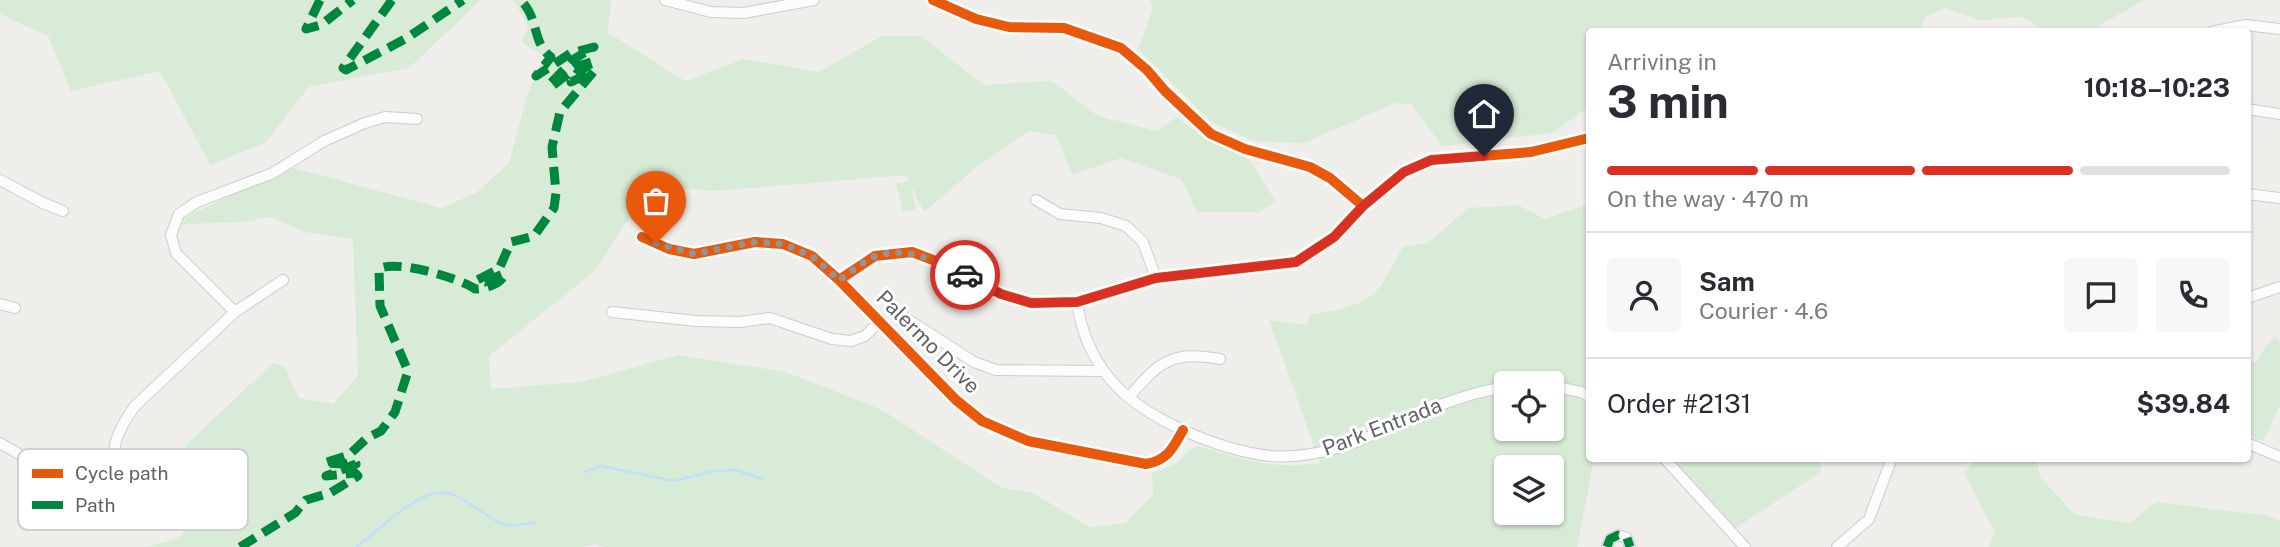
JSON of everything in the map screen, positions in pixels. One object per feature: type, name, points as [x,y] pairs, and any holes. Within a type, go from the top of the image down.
[{"type":"street","points":[[665,0],[711,12],[744,13],[814,0]]},
{"type":"street","points":[[933,0],[976,19],[1009,27],[1064,28],[1121,48],[1147,70],[1210,134],[1245,149],[1310,167],[1330,178],[1363,206]]},
{"type":"street","points":[[2231,28],[2246,25],[2280,29]]},
{"type":"street","points":[[2251,110],[2280,114]]},
{"type":"street","points":[[235,312],[176,253],[171,235],[180,214],[197,202],[273,173],[324,141],[365,123],[385,117],[417,119]]},
{"type":"street","points":[[839,280],[875,256],[912,253],[941,262],[1011,297],[1031,303],[1077,302],[1156,278],[1296,262],[1334,237],[1363,206],[1404,172],[1432,160],[1531,152],[1586,139]]},
{"type":"street","points":[[0,180],[63,211]]},
{"type":"street","points":[[2251,194],[2280,198]]},
{"type":"street","points":[[1036,200],[1060,214],[1101,218],[1126,226],[1143,242],[1156,278]]},
{"type":"street","name":"Palermo Drive","points":[[642,237],[669,249],[694,254],[755,242],[783,244],[812,256],[839,280],[956,400],[982,421],[1028,441],[1146,464],[1160,461],[1170,453],[1184,430]]},
{"type":"street","points":[[115,449],[122,424],[135,406],[235,312],[283,280]]},
{"type":"street","points":[[2251,298],[2280,287]]},
{"type":"street","name":"Park Entrada","points":[[1077,302],[1085,338],[1104,371],[1129,397],[1147,411],[1184,430],[1269,456],[1300,456],[1339,448],[1463,397],[1494,390]]},
{"type":"street","points":[[0,304],[15,308]]},
{"type":"street","points":[[612,312],[695,321],[740,322],[770,318],[832,339],[850,341],[865,335],[879,322]]},
{"type":"street","points":[[898,313],[974,362],[996,370],[1104,371]]},
{"type":"street","points":[[1129,397],[1152,369],[1167,359],[1203,356],[1220,359]]},
{"type":"street","points":[[1564,388],[1586,394]]},
{"type":"street","points":[[0,443],[18,453]]},
{"type":"street","points":[[2251,445],[2280,457]]},
{"type":"street","points":[[1668,462],[1745,547]]},
{"type":"street","points":[[1837,547],[1869,519],[1890,462]]},
{"type":"street","points":[[1607,547],[1610,540],[1618,535],[1627,538],[1630,547]]},
{"type":"green space","points":[[0,0],[481,0],[409,68],[309,87],[265,143],[210,165],[160,71],[71,91],[48,36],[0,14]]},
{"type":"green space","points":[[506,0],[612,0],[607,32],[685,81],[744,59],[819,72],[882,36],[921,36],[984,85],[1052,81],[1098,116],[1157,131],[1177,117],[1206,140],[1250,160],[1276,202],[1259,212],[1197,212],[1181,179],[1121,158],[1072,175],[1056,135],[1029,131],[978,166],[924,212],[911,186],[916,209],[903,212],[896,184],[909,181],[906,175],[714,191],[650,185],[595,271],[489,356],[491,389],[581,382],[679,355],[786,372],[882,410],[1002,488],[1033,493],[1090,527],[1126,523],[1153,494],[1152,473],[1176,464],[1190,449],[1199,446],[1230,456],[1273,464],[1320,463],[1269,320],[1308,325],[1309,315],[1346,307],[1368,298],[1385,280],[1403,246],[1427,244],[1468,208],[1518,205],[1545,219],[1586,205],[1586,462],[1593,462],[1577,547],[605,547],[595,544],[583,547],[145,547],[178,539],[186,530],[248,530],[248,449],[186,449],[185,446],[273,363],[284,366],[299,398],[333,404],[358,376],[353,239],[304,232],[271,217],[245,222],[182,224],[188,216],[290,167],[441,208],[476,193],[509,163],[527,96],[544,56],[522,43],[528,26],[514,1]]},
{"type":"green space","points":[[1150,0],[2144,0],[2095,28],[2041,28],[2022,17],[1980,20],[1946,8],[1925,17],[1920,28],[1586,28],[1586,109],[1552,133],[1442,146],[1411,104],[1395,103],[1304,143],[1253,141],[1210,121],[1138,49],[1153,8]]},
{"type":"green space","points":[[2276,336],[2280,343],[2280,405],[2263,441],[2251,436],[2251,361],[2256,363]]},
{"type":"green space","points":[[1667,462],[1820,462],[1821,472],[1731,531]]},
{"type":"green space","points":[[1974,462],[2038,462],[2040,477],[2075,515],[2130,523],[2156,502],[2263,515],[2280,520],[2280,547],[1989,547],[1995,532],[1964,474]]},
{"type":"waterway","points":[[584,472],[601,466],[674,481],[714,471],[736,470],[763,479]]},
{"type":"waterway","points":[[356,547],[411,504],[441,492],[459,497],[503,524],[535,523]]},
{"type":"marked path","points":[[320,0],[306,29],[321,25],[353,0]]},
{"type":"marked path","points":[[392,0],[343,68],[346,70],[407,38],[463,0]]},
{"type":"marked path","points":[[240,547],[295,513],[306,500],[330,493],[358,476],[355,473],[326,476],[356,464],[355,461],[344,464],[324,463],[349,455],[367,438],[381,431],[395,412],[408,371],[380,306],[379,269],[398,266],[412,268],[442,275],[475,289],[489,287],[501,280],[505,273],[485,282],[477,280],[499,269],[511,242],[534,236],[554,208],[556,193],[552,147],[560,112],[594,71],[571,82],[578,72],[595,61],[578,66],[551,87],[549,85],[574,59],[594,47],[571,53],[536,76],[551,57],[541,45],[530,14],[520,0]]},
{"type":"marked path","points":[[1607,547],[1610,539],[1618,535],[1627,538],[1630,547]]},
{"type":"cycle path","points":[[933,0],[976,19],[1009,27],[1064,28],[1121,48],[1211,134],[1245,149],[1310,167],[1330,178],[1363,206]]},
{"type":"cycle path","points":[[839,280],[875,256],[912,252],[941,263],[1001,294],[1031,303],[1077,302],[1156,278],[1296,262],[1334,237],[1363,206],[1404,172],[1431,160],[1531,152],[1586,139]]},
{"type":"cycle path","points":[[642,237],[669,249],[694,254],[755,242],[783,244],[812,256],[839,280],[956,400],[982,421],[1028,441],[1146,464],[1165,456],[1183,430]]},
{"type":"way so far","points":[[656,243],[669,249],[694,254],[755,242],[783,244],[812,256],[839,280],[875,256],[912,253],[941,262],[965,275]]},
{"type":"route","points":[[965,275],[1001,294],[1031,303],[1077,302],[1156,278],[1255,269],[1296,262],[1334,237],[1382,188],[1404,172],[1432,160],[1484,156]]}]
